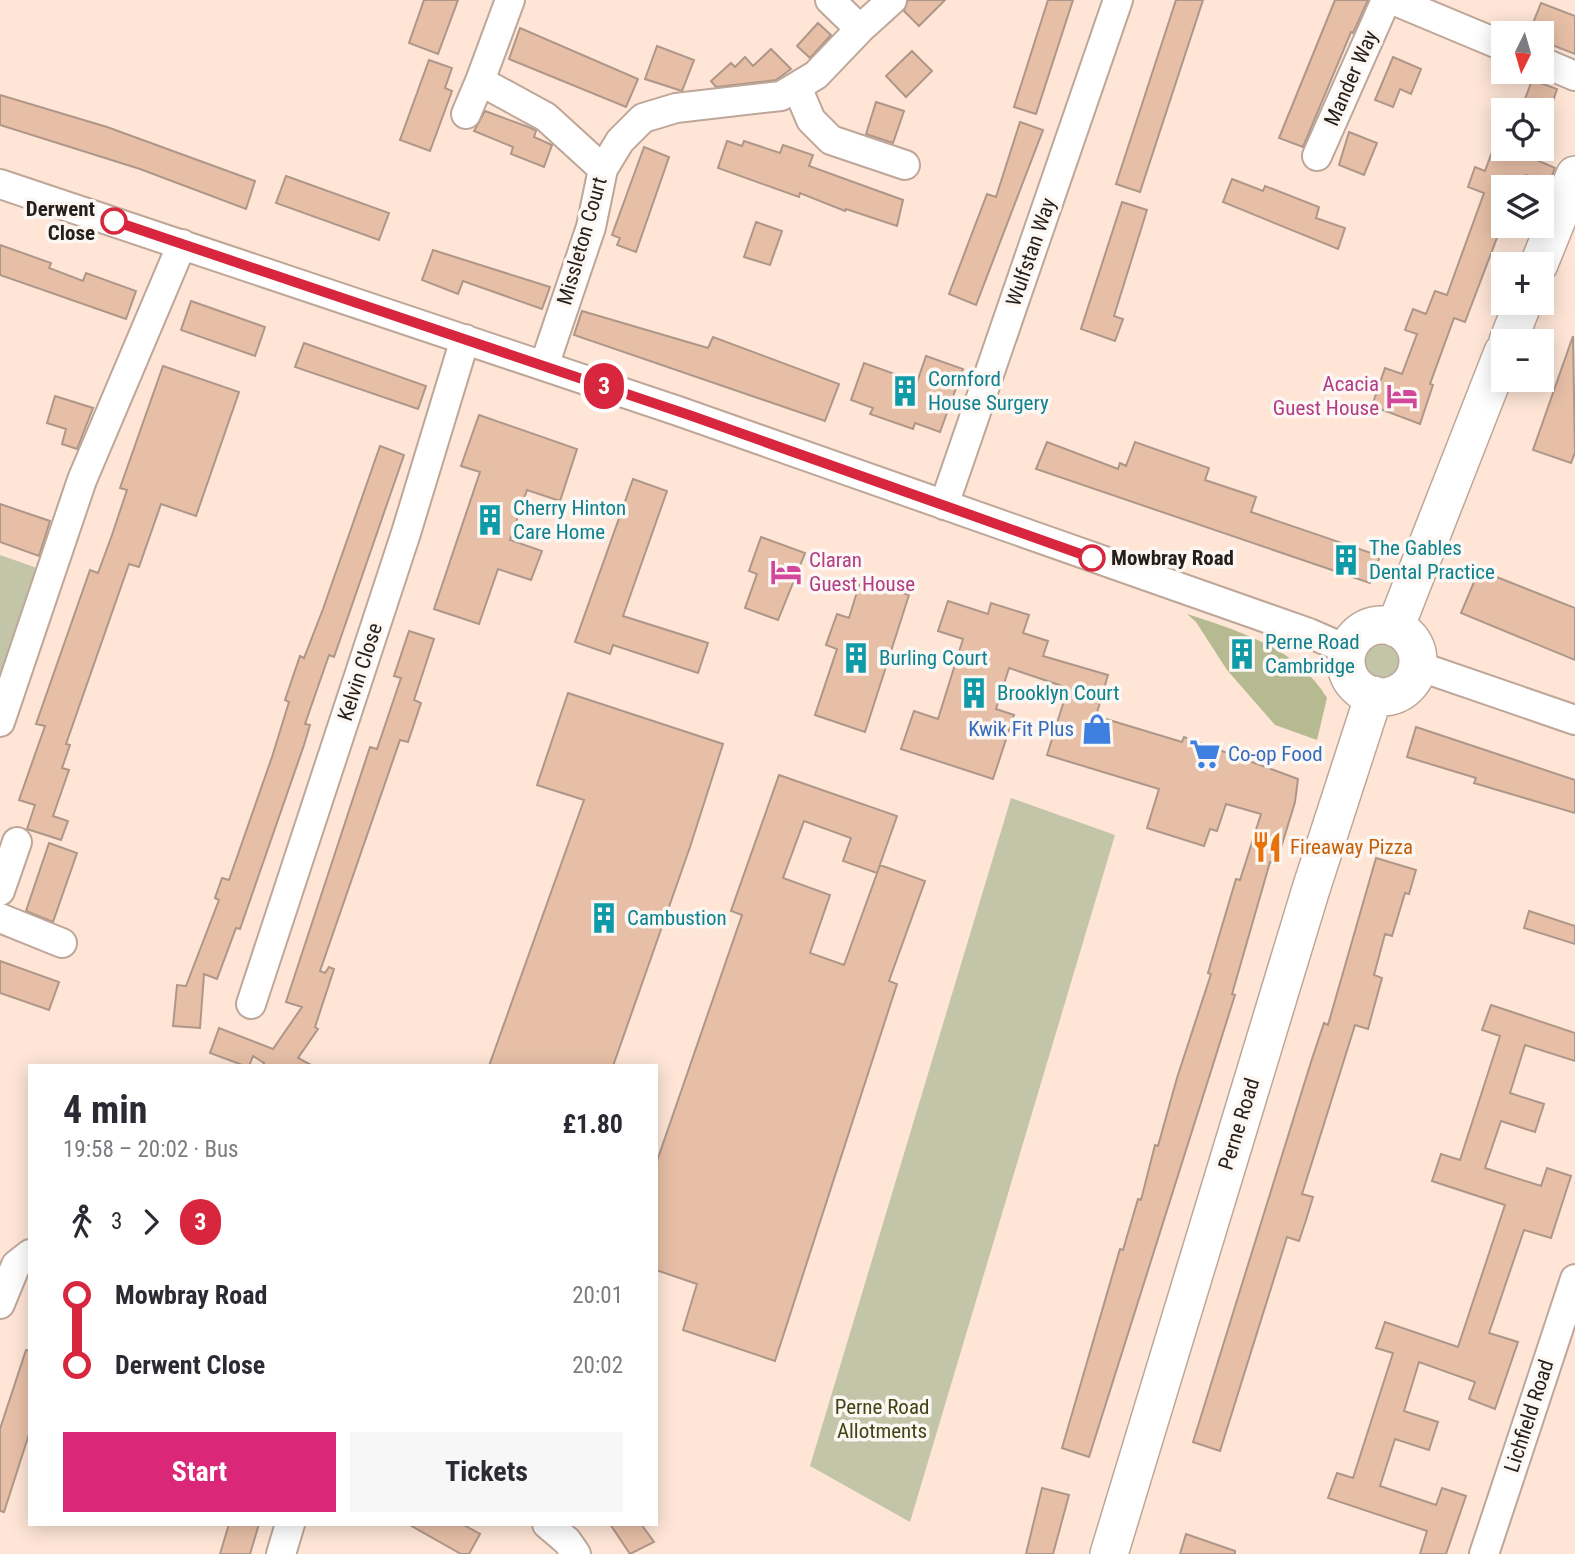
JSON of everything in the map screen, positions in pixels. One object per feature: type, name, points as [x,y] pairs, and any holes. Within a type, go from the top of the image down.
[{"type":"main road","points":[[1544,252],[1575,174]]},
{"type":"main road","points":[[1395,628],[1491,383]]},
{"type":"main road","points":[[1384,625],[1395,628],[1413,642],[1418,666],[1406,688],[1396,694],[1374,695],[1353,682],[1346,662],[1348,650],[1361,632],[1384,625]]},
{"type":"main road","name":"Perne Road","points":[[1109,1554],[1295,943],[1374,695]]},
{"type":"street","points":[[466,114],[510,0]]},
{"type":"street","points":[[830,0],[860,29]]},
{"type":"street","name":"Missleton Court","points":[[544,366],[591,227],[603,169],[620,141],[643,118],[676,108],[781,96],[816,75],[892,0]]},
{"type":"street","name":"Wulfstan Way","points":[[944,505],[1118,0]]},
{"type":"street","name":"Mander Way","points":[[1317,156],[1385,0]]},
{"type":"street","points":[[1393,0],[1491,41]]},
{"type":"street","points":[[1554,67],[1575,76]]},
{"type":"street","points":[[480,81],[546,117],[603,169]]},
{"type":"street","points":[[797,86],[811,120],[831,140],[905,165]]},
{"type":"street","points":[[0,184],[544,366],[1309,633],[1348,650]]},
{"type":"street","points":[[0,722],[82,481],[182,244]]},
{"type":"street","name":"Kelvin Close","points":[[251,1004],[407,533],[465,339]]},
{"type":"street","points":[[1418,666],[1575,720]]},
{"type":"street","points":[[0,891],[17,842]]},
{"type":"street","points":[[0,918],[62,943]]},
{"type":"street","points":[[0,1304],[16,1265],[28,1256]]},
{"type":"street","name":"Lichfield Road","points":[[1483,1554],[1575,1279]]},
{"type":"street","points":[[281,1554],[289,1526]]},
{"type":"street","points":[[549,1526],[567,1541],[576,1554]]},
{"type":"green space","points":[[0,555],[37,568],[0,674]]},
{"type":"green space","points":[[1187,614],[1246,635],[1300,666],[1327,698],[1317,740],[1275,725],[1227,670],[1196,622]]},
{"type":"green space","points":[[1381,638],[1397,645],[1404,661],[1397,677],[1381,684],[1365,677],[1358,661],[1365,645]]},
{"type":"green space","name":"Perne Road Allotments","points":[[1011,798],[1115,835],[910,1522],[810,1466]]},
{"type":"building","points":[[424,0],[458,0],[438,54],[409,43]]},
{"type":"building","points":[[908,0],[945,0],[919,26],[904,11]]},
{"type":"building","points":[[1048,0],[1073,0],[1036,114],[1014,107]]},
{"type":"building","points":[[1176,0],[1203,0],[1140,192],[1116,184]]},
{"type":"building","points":[[1335,0],[1368,0],[1353,33],[1351,32],[1303,147],[1279,138]]},
{"type":"building","points":[[1541,3],[1575,16],[1575,54],[1554,46],[1554,21],[1534,21]]},
{"type":"building","points":[[818,23],[831,35],[810,58],[797,46]]},
{"type":"building","points":[[520,28],[638,79],[626,107],[509,59]]},
{"type":"building","points":[[657,46],[694,60],[682,91],[645,79]]},
{"type":"building","points":[[771,49],[791,69],[776,80],[716,87],[711,81],[731,63],[735,67],[745,57],[753,66]]},
{"type":"building","points":[[912,51],[932,71],[906,97],[886,76]]},
{"type":"building","points":[[1393,57],[1421,69],[1411,94],[1400,89],[1393,107],[1375,100]]},
{"type":"building","points":[[429,60],[452,68],[445,88],[452,91],[430,151],[400,140]]},
{"type":"building","points":[[1531,84],[1543,84],[1557,89],[1554,98],[1525,98]]},
{"type":"building","points":[[0,95],[107,127],[255,181],[246,209],[140,169],[0,125]]},
{"type":"building","points":[[876,102],[904,111],[893,143],[866,134]]},
{"type":"building","points":[[485,111],[531,128],[536,131],[534,137],[552,145],[544,167],[511,154],[513,147],[474,131]]},
{"type":"building","points":[[1020,122],[1043,130],[976,305],[949,294],[987,194],[996,197]]},
{"type":"building","points":[[1349,132],[1377,143],[1364,175],[1339,165]]},
{"type":"building","points":[[727,141],[742,146],[744,141],[780,153],[783,145],[813,155],[809,166],[903,200],[897,226],[846,209],[845,211],[800,193],[799,197],[718,168]]},
{"type":"building","points":[[644,147],[669,157],[636,252],[617,245],[620,238],[612,235]]},
{"type":"building","points":[[1491,154],[1491,161],[1539,161],[1555,168],[1552,175],[1491,175],[1491,238],[1497,238],[1465,322],[1454,318],[1430,384],[1433,385],[1420,424],[1372,406],[1385,368],[1402,374],[1417,334],[1405,330],[1413,309],[1426,314],[1435,291],[1447,295],[1484,193],[1468,187],[1475,167],[1485,171]]},
{"type":"building","points":[[286,176],[389,213],[379,240],[276,203]]},
{"type":"building","points":[[1232,179],[1263,191],[1265,186],[1319,207],[1316,218],[1345,228],[1338,249],[1223,202]]},
{"type":"building","points":[[1122,202],[1147,210],[1114,316],[1123,319],[1115,341],[1081,329]]},
{"type":"building","points":[[756,222],[782,231],[770,265],[744,257]]},
{"type":"building","points":[[0,245],[51,263],[49,268],[83,281],[86,273],[136,291],[126,319],[0,275]]},
{"type":"building","points":[[433,250],[550,287],[542,309],[463,281],[458,294],[422,280]]},
{"type":"building","points":[[191,301],[265,327],[255,356],[181,330]]},
{"type":"building","points":[[582,311],[708,348],[713,337],[839,384],[825,421],[574,335]]},
{"type":"building","points":[[1573,336],[1575,452],[1571,463],[1533,450]]},
{"type":"building","points":[[304,343],[426,386],[418,409],[295,367]]},
{"type":"building","name":"Cornford House Surgery","points":[[926,356],[963,369],[940,432],[915,423],[913,429],[870,414],[873,408],[851,400],[864,363],[917,382]]},
{"type":"building","points":[[163,366],[239,392],[196,516],[161,504],[139,567],[129,564],[66,744],[70,745],[62,768],[69,770],[53,816],[68,821],[61,840],[27,829],[35,805],[19,800],[45,726],[36,724],[90,570],[98,573],[112,535],[127,490],[120,488]]},
{"type":"building","points":[[55,396],[93,408],[77,449],[62,444],[66,429],[47,423]]},
{"type":"building","name":"Cherry Hinton Care Home","points":[[479,415],[577,449],[560,501],[527,490],[510,540],[542,551],[531,580],[498,569],[479,624],[434,609],[480,472],[461,466]]},
{"type":"building","points":[[1047,442],[1118,469],[1120,463],[1126,466],[1135,442],[1209,468],[1205,480],[1256,497],[1251,512],[1380,556],[1370,583],[1036,469]]},
{"type":"building","points":[[380,446],[404,455],[334,657],[329,655],[305,724],[310,725],[304,745],[240,929],[236,928],[217,979],[204,974],[200,1028],[173,1026],[177,985],[186,986],[219,900],[215,898],[222,878],[229,880],[272,757],[289,702],[285,700],[300,656],[304,658],[323,609]]},
{"type":"building","points":[[633,479],[667,491],[623,616],[708,643],[698,673],[613,645],[610,654],[575,642]]},
{"type":"building","points":[[0,504],[50,521],[39,556],[0,542]]},
{"type":"building","points":[[761,537],[805,553],[778,620],[745,608],[757,574],[749,571]]},
{"type":"building","points":[[1479,570],[1575,608],[1575,660],[1461,613]]},
{"type":"building","name":"Burling Court","points":[[861,579],[909,595],[865,732],[815,715],[837,649],[826,645],[837,614],[849,618]]},
{"type":"building","points":[[948,601],[988,614],[991,603],[1029,615],[1023,633],[1048,641],[1043,656],[1108,675],[1096,716],[1182,742],[1184,737],[1298,779],[1295,802],[1276,864],[1270,862],[1232,994],[1235,995],[1089,1457],[1062,1448],[1120,1249],[1123,1250],[1138,1199],[1141,1200],[1155,1145],[1158,1146],[1211,974],[1208,973],[1236,879],[1240,880],[1261,814],[1226,804],[1217,831],[1210,829],[1204,846],[1147,828],[1159,789],[1047,755],[1068,688],[1009,668],[996,709],[1014,715],[993,779],[901,749],[914,711],[938,719],[963,639],[938,631]]},
{"type":"building","points":[[409,631],[434,639],[414,700],[421,703],[408,742],[400,740],[320,971],[325,973],[329,967],[334,969],[315,1027],[318,1029],[298,1058],[309,1064],[263,1064],[253,1056],[250,1064],[240,1064],[210,1053],[219,1028],[273,1049],[302,1007],[286,1002],[370,747],[377,749],[401,678],[394,676]]},
{"type":"building","points":[[568,693],[723,744],[614,1064],[490,1064],[584,800],[537,785]]},
{"type":"building","points":[[1416,727],[1575,780],[1575,813],[1474,783],[1476,778],[1407,757]]},
{"type":"building","points":[[779,775],[897,816],[877,873],[843,861],[851,838],[804,821],[783,878],[830,895],[810,953],[844,965],[880,865],[925,881],[889,981],[897,984],[775,1361],[683,1330],[697,1284],[658,1271],[658,1158],[742,915],[731,911]]},
{"type":"building","points":[[49,843],[77,853],[53,922],[26,911]]},
{"type":"building","points":[[1376,858],[1416,870],[1409,894],[1405,893],[1392,936],[1385,934],[1374,975],[1382,978],[1368,1029],[1355,1025],[1302,1194],[1313,1197],[1306,1220],[1299,1241],[1287,1237],[1220,1451],[1193,1442],[1311,1062],[1324,1023],[1328,1025]]},
{"type":"building","points":[[1529,911],[1575,926],[1575,944],[1524,928]]},
{"type":"building","points":[[0,961],[59,982],[49,1010],[0,993]]},
{"type":"building","points":[[1491,1005],[1575,1033],[1575,1061],[1525,1045],[1510,1093],[1544,1104],[1535,1132],[1501,1121],[1485,1168],[1541,1186],[1547,1168],[1571,1176],[1551,1238],[1524,1230],[1489,1333],[1518,1342],[1495,1409],[1469,1399],[1475,1382],[1419,1362],[1404,1411],[1438,1422],[1429,1450],[1395,1439],[1380,1486],[1436,1505],[1442,1488],[1466,1496],[1446,1554],[1420,1554],[1427,1531],[1328,1498],[1337,1473],[1353,1478],[1393,1353],[1376,1348],[1385,1322],[1458,1347],[1505,1205],[1432,1181],[1441,1154],[1460,1160],[1500,1036],[1482,1030]]},
{"type":"building","points":[[28,1350],[28,1437],[4,1512],[0,1511],[0,1429]]},
{"type":"building","points":[[1042,1488],[1069,1495],[1053,1554],[1026,1554]]},
{"type":"building","points":[[228,1526],[258,1526],[250,1554],[220,1554]]},
{"type":"building","points":[[412,1526],[466,1526],[480,1534],[469,1554],[461,1554]]},
{"type":"building","points":[[611,1526],[642,1526],[654,1542],[630,1554]]},
{"type":"building","points":[[1186,1534],[1235,1551],[1235,1554],[1180,1554]]},
{"type":"bus line","name":"3","points":[[114,221],[692,416],[1092,558]]},
{"type":"place","name":"Derwent Close","points":[[114,221]]},
{"type":"place","name":"Cornford House Surgery","points":[[905,391]]},
{"type":"place","name":"Acacia Guest House","points":[[1402,396]]},
{"type":"place","name":"Cherry Hinton Care Home","points":[[490,520]]},
{"type":"place","name":"Mowbray Road","points":[[1092,558]]},
{"type":"place","name":"The Gables Dental Practice","points":[[1346,560]]},
{"type":"place","name":"Claran Guest House","points":[[786,572]]},
{"type":"place","name":"Perne Road Cambridge","points":[[1242,654]]},
{"type":"place","name":"Burling Court","points":[[856,658]]},
{"type":"place","name":"Brooklyn Court","points":[[974,693]]},
{"type":"place","name":"Kwik Fit Plus","points":[[1097,729]]},
{"type":"place","name":"Co-op Food","points":[[1205,754]]},
{"type":"place","name":"Fireaway Pizza","points":[[1267,847]]},
{"type":"place","name":"Cambustion","points":[[604,918]]}]
